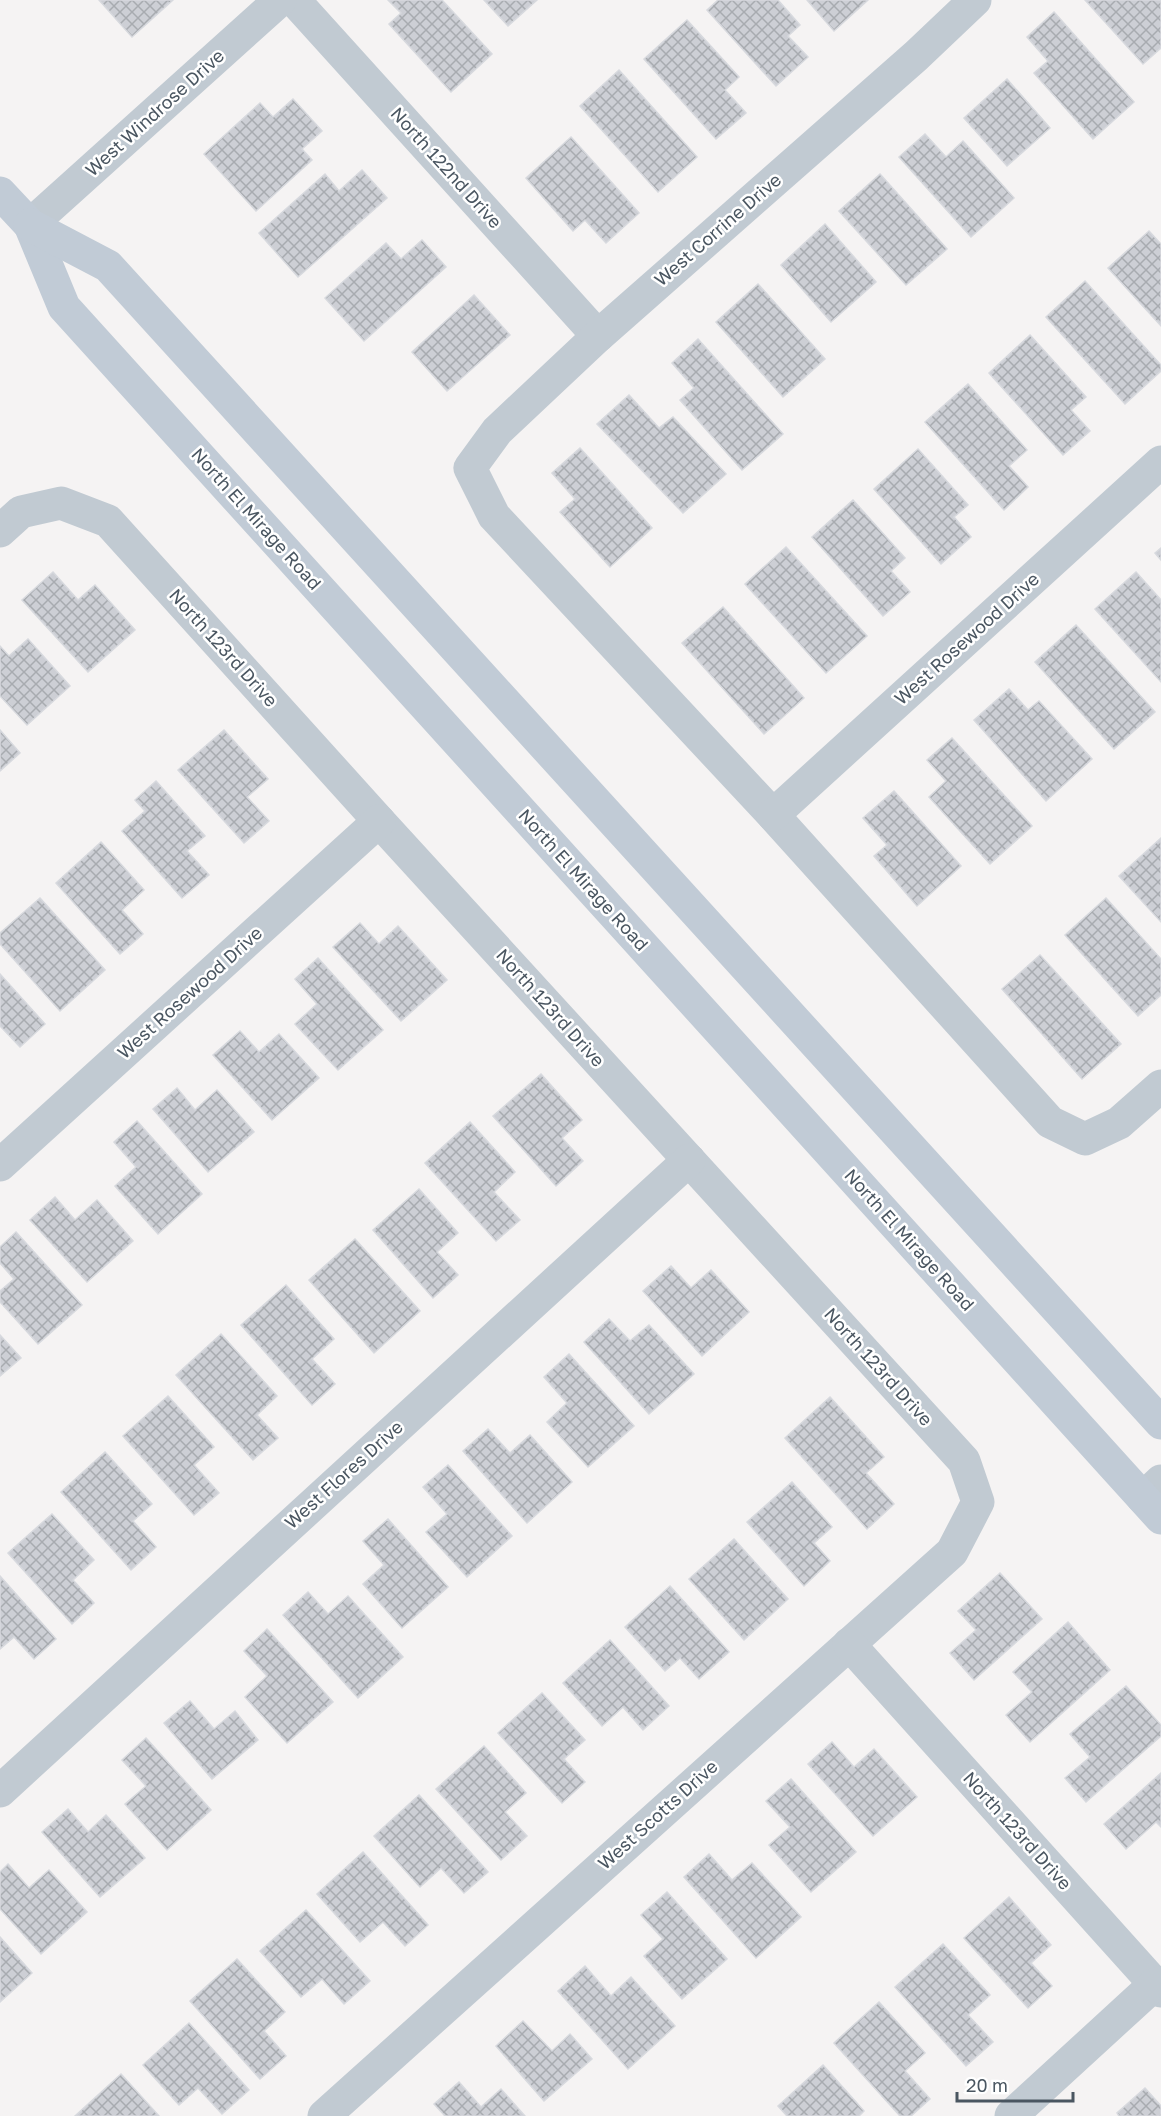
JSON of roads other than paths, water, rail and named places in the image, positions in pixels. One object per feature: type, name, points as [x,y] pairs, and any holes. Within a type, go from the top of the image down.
[{"type":"main road","name":"North El Mirage Road","points":[[0,193],[30,225],[108,266],[1161,1423]]},
{"type":"main road","name":"North El Mirage Road","points":[[30,225],[64,307],[1155,1499]]},
{"type":"street","name":"West Windrose Drive","points":[[30,225],[280,0]]},
{"type":"street","name":"North 122nd Drive","points":[[294,0],[598,336]]},
{"type":"street","name":"West Corrine Drive","points":[[773,815],[494,516],[470,468],[497,431],[598,336],[916,56],[975,0]]},
{"type":"street","name":"West Rosewood Drive","points":[[773,815],[1161,462]]},
{"type":"street","name":"North 123rd Drive","points":[[0,531],[21,512],[62,503],[108,521],[964,1461],[978,1502]]},
{"type":"street","points":[[773,815],[1050,1122],[1085,1139],[1119,1123],[1161,1086]]},
{"type":"street","name":"West Rosewood Drive","points":[[0,1165],[379,821]]},
{"type":"street","name":"West Flores Drive","points":[[0,1791],[689,1160]]},
{"type":"street","name":"West Scotts Drive","points":[[324,2116],[952,1552],[978,1502]]},
{"type":"street","name":"North 123rd Drive","points":[[849,1644],[1158,1988]]},
{"type":"street","points":[[1011,2116],[1158,1988]]}]
